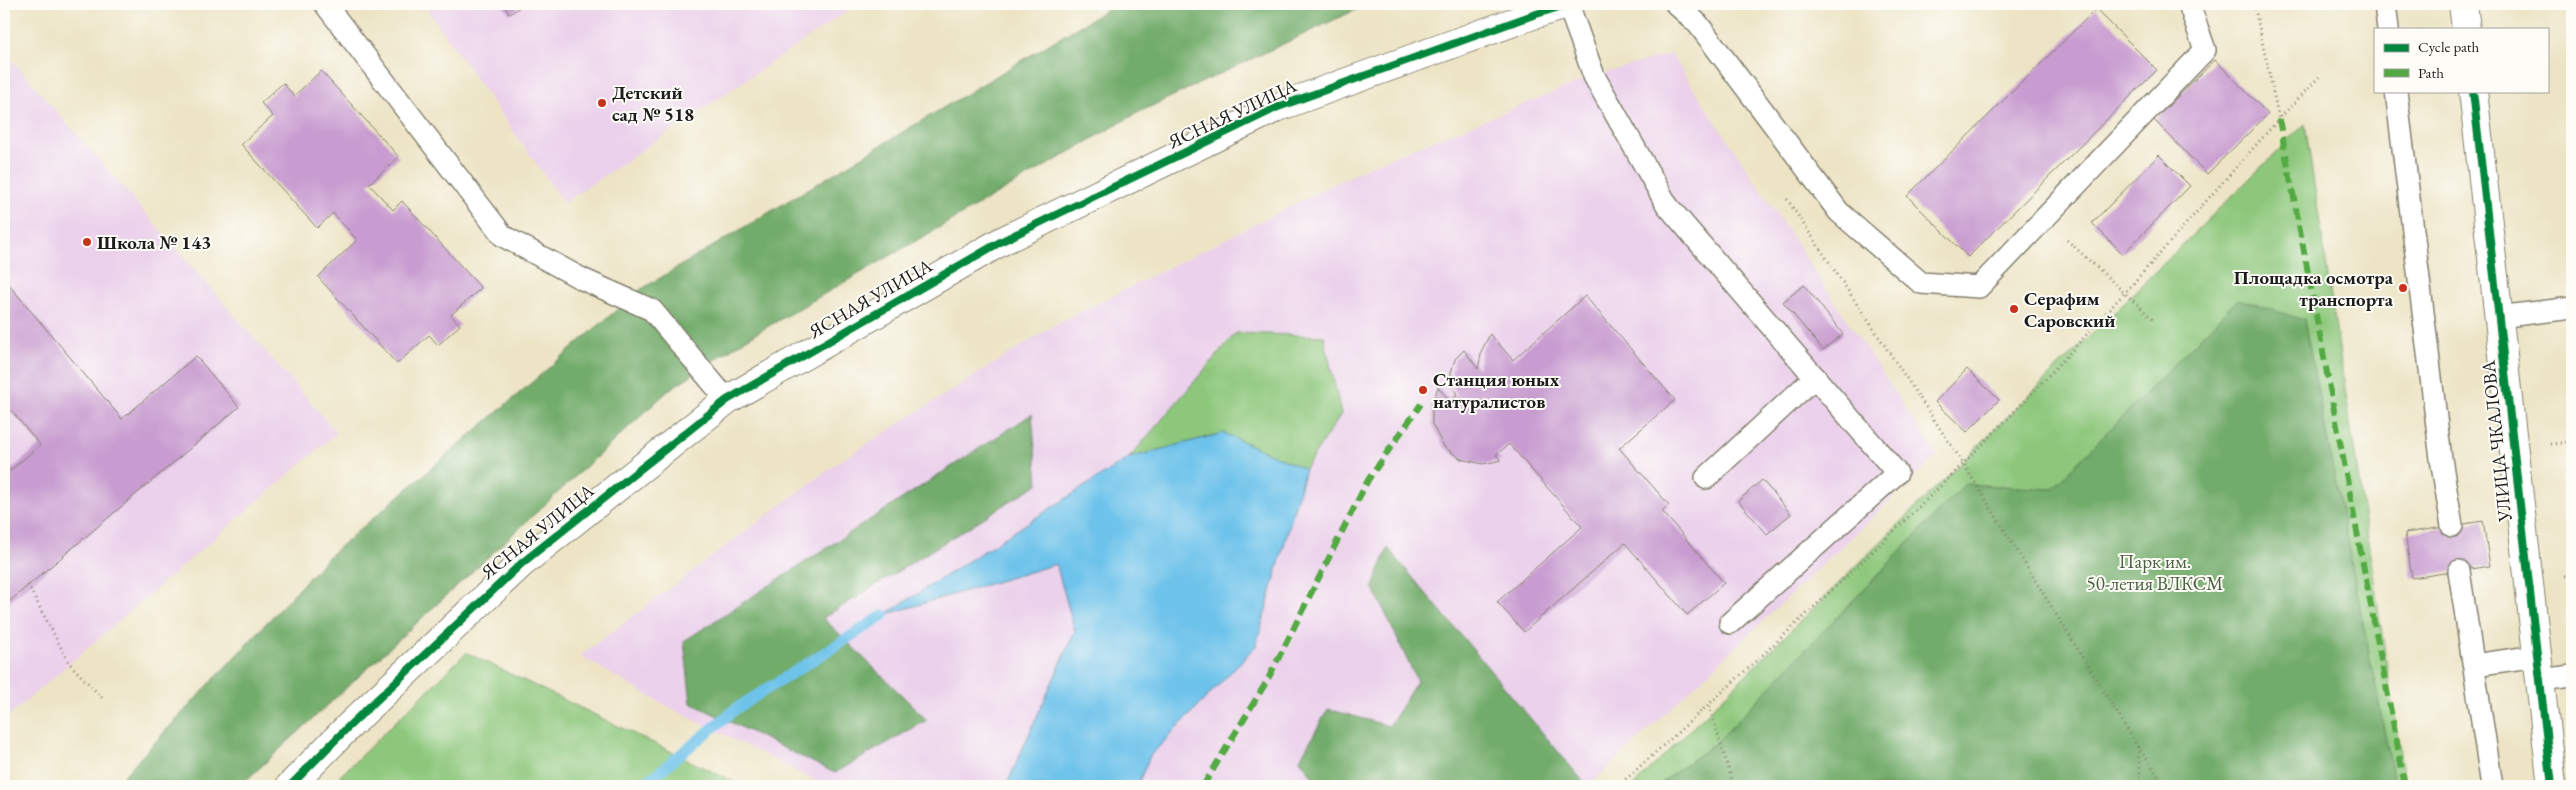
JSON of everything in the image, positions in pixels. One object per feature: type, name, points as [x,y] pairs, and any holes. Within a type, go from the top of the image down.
[{"type":"street","name":"ЯСНАЯ УЛИЦА","points":[[290,786],[349,726],[522,563],[727,400],[1002,240],[1278,107],[1532,15],[1568,4]]},
{"type":"street","points":[[2463,4],[2466,28]]},
{"type":"street","name":"УЛИЦА ЧКАЛОВА","points":[[2473,92],[2552,786]]},
{"type":"lane","points":[[325,4],[503,236],[582,279],[652,310],[727,400]]},
{"type":"lane","points":[[1568,4],[1594,76],[1667,205],[1897,473],[1730,623]]},
{"type":"lane","points":[[1676,4],[1698,24],[1839,212],[1921,283],[1979,287],[2205,50],[2189,4]]},
{"type":"lane","points":[[2385,4],[2388,28]]},
{"type":"lane","points":[[2396,92],[2441,459],[2452,526]]},
{"type":"lane","points":[[2498,317],[2572,308]]},
{"type":"lane","points":[[1706,478],[1815,377]]},
{"type":"lane","points":[[2459,571],[2492,786]]},
{"type":"lane","points":[[2474,665],[2538,668],[2572,676]]},
{"type":"path","points":[[2254,4],[2278,119]]},
{"type":"path","points":[[1618,786],[1709,705],[1963,463],[2124,294],[2278,119],[2319,77]]},
{"type":"path","points":[[1783,192],[1963,463],[2138,746],[2166,786]]},
{"type":"path","points":[[2045,219],[2153,319]]},
{"type":"path","points":[[2550,444],[2572,442]]},
{"type":"path","points":[[2565,576],[2572,575]]},
{"type":"path","points":[[28,586],[69,662],[102,698]]},
{"type":"path","points":[[1709,705],[1734,786]]},
{"type":"path","points":[[2138,746],[2141,786]]},
{"type":"shaded area","name":"Детский сад № 518","points":[[423,4],[858,4],[564,203]]},
{"type":"shaded area","name":"Школа № 143","points":[[4,51],[337,433],[4,720]]},
{"type":"shaded area","name":"Станция юных натуралистов","points":[[1671,54],[1937,456],[1589,786],[826,786],[661,703],[580,656],[837,463],[1055,325],[1372,165],[1594,76]]},
{"type":"green space","points":[[1116,4],[1368,4],[1139,112],[748,338],[670,389],[240,786],[114,786],[330,555],[640,290]]},
{"type":"green space","name":"Парк им. 50-летия ВЛКСМ","points":[[2305,124],[2405,786],[1633,786]]},
{"type":"green space","name":"Парк им. 50-летия ВЛКСМ","points":[[2238,299],[2304,320],[2395,786],[1657,786],[1719,740],[1965,484],[2052,489]]},
{"type":"green space","points":[[1236,333],[1324,336],[1341,414],[1305,469],[1223,433],[1129,458]]},
{"type":"green space","points":[[1032,414],[1038,484],[823,618],[927,720],[835,773],[691,703],[684,641]]},
{"type":"green space","points":[[1388,548],[1587,786],[1319,786],[1300,759],[1328,709],[1389,726],[1417,681],[1373,587]]},
{"type":"green space","points":[[467,653],[742,786],[330,786]]},
{"type":"water","points":[[1223,433],[1305,469],[1256,646],[1150,756],[1137,786],[1006,786],[1075,631],[1056,564],[884,615],[1129,458]]},
{"type":"building","points":[[502,4],[524,4],[510,14]]},
{"type":"building","points":[[2096,9],[2157,70],[1968,257],[1907,196]]},
{"type":"building","points":[[2215,60],[2268,114],[2207,174],[2154,120]]},
{"type":"building","points":[[321,71],[399,157],[369,184],[393,210],[402,201],[481,288],[451,315],[460,325],[438,345],[429,335],[397,364],[318,277],[357,240],[333,213],[317,228],[241,144],[273,116],[261,103],[283,83],[294,96]]},
{"type":"building","points":[[2159,155],[2190,186],[2123,254],[2092,223]]},
{"type":"building","points":[[4,279],[122,419],[196,356],[239,407],[4,606],[4,476],[40,445],[4,402]]},
{"type":"building","points":[[1804,285],[1843,334],[1823,350],[1783,302]]},
{"type":"building","points":[[1585,296],[1675,400],[1619,448],[1669,505],[1662,511],[1724,583],[1687,615],[1625,543],[1524,632],[1497,602],[1582,527],[1509,444],[1496,455],[1501,460],[1483,464],[1461,459],[1444,447],[1432,424],[1432,404],[1438,387],[1450,401],[1457,395],[1452,384],[1451,373],[1455,359],[1464,350],[1478,369],[1482,350],[1490,334],[1513,360]]},
{"type":"building","points":[[1967,369],[1999,400],[1967,432],[1935,402]]},
{"type":"building","points":[[1762,480],[1791,514],[1767,534],[1738,501]]},
{"type":"building","points":[[2483,521],[2490,566],[2412,578],[2405,533]]},
{"type":"waterway","points":[[642,786],[737,708],[884,615]]},
{"type":"marked path","points":[[2279,119],[2405,786]]},
{"type":"marked path","points":[[1203,786],[1267,681],[1368,480],[1421,404]]},
{"type":"cycle path","points":[[290,786],[349,726],[522,563],[727,400],[1002,241],[1278,107],[1533,15],[1569,4]]},
{"type":"cycle path","points":[[2473,92],[2552,786]]},
{"type":"place","name":"Детский сад № 518","points":[[602,103]]},
{"type":"place","name":"Школа № 143","points":[[87,242]]},
{"type":"place","name":"Площадка осмотра транспорта","points":[[2403,288]]},
{"type":"place","name":"Серафим Саровский","points":[[2014,309]]},
{"type":"place","name":"Станция юных натуралистов","points":[[1423,390]]}]
